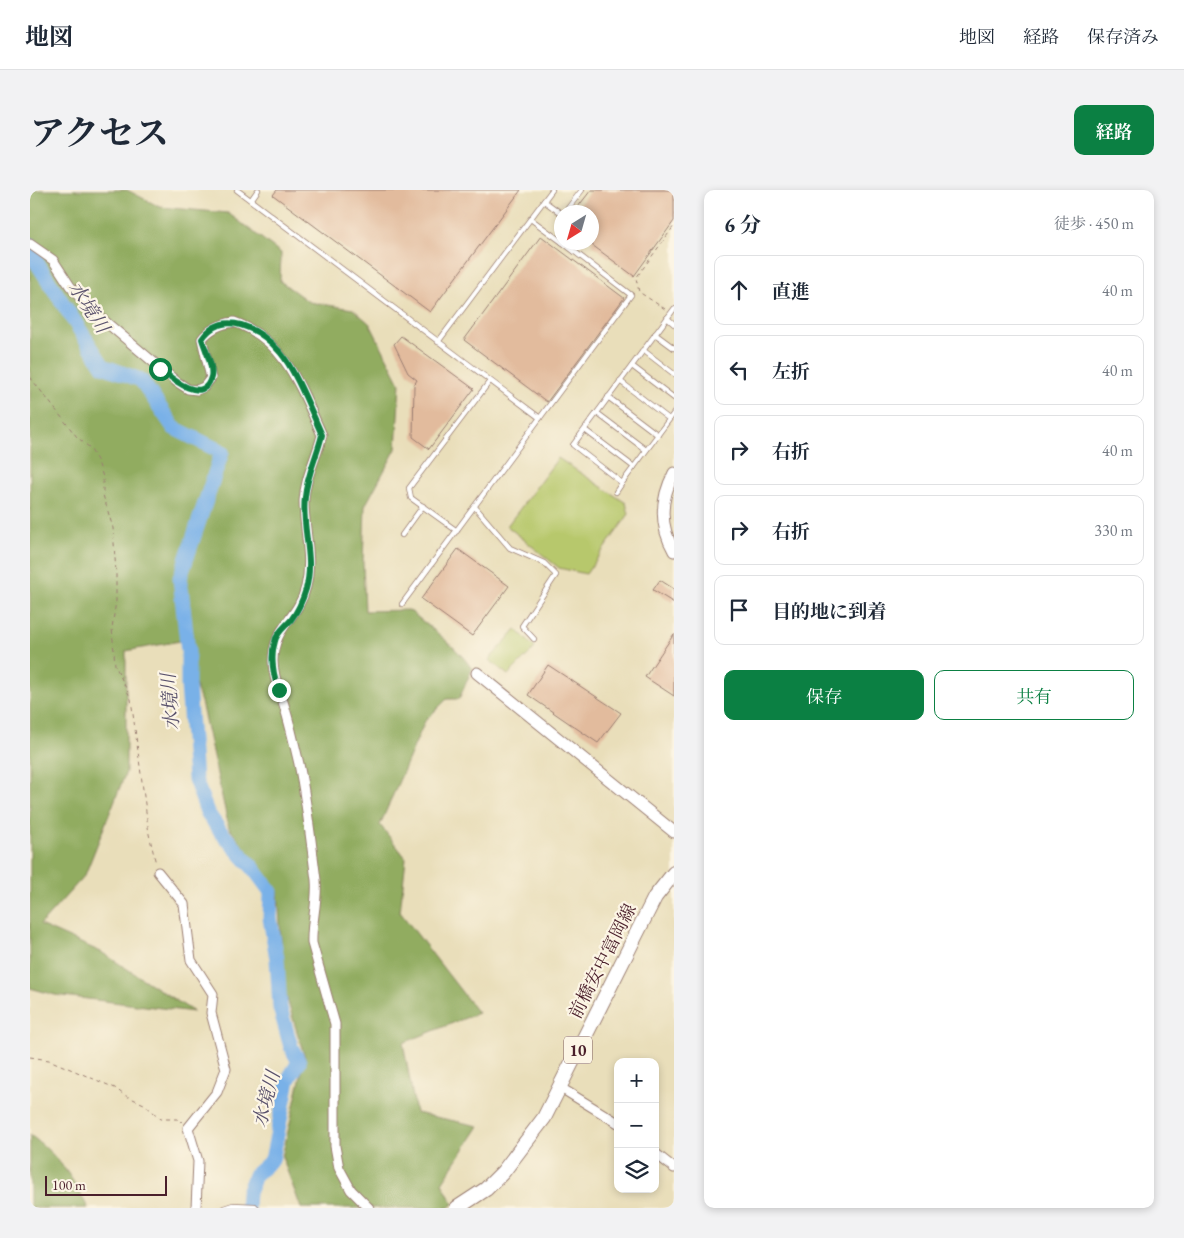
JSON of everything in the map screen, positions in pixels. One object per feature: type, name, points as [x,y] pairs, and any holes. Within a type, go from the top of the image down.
[{"type":"main road","name":"前橋安中富岡線","points":[[457,1208],[486,1189],[503,1172],[544,1118],[561,1088],[606,993],[635,940],[655,897],[674,873]]},
{"type":"street","points":[[30,244],[53,260],[70,286],[88,306],[160,369],[188,389],[197,390],[204,387],[211,378],[202,339],[207,333],[213,328],[234,322],[254,332],[281,352],[304,394],[322,435],[321,443],[310,469],[304,498],[305,519],[310,548],[306,587],[291,619],[281,629],[274,641],[274,676],[286,712],[299,763],[317,892],[311,930],[312,943],[335,1024],[335,1146],[338,1168],[351,1190],[369,1208]]},
{"type":"street","points":[[674,473],[666,491],[662,515],[666,534],[674,551]]},
{"type":"street","points":[[477,674],[674,832]]},
{"type":"street","points":[[158,872],[184,904],[191,960],[213,994],[212,1012],[226,1069],[217,1092],[188,1128],[198,1160],[196,1208]]},
{"type":"street","points":[[561,1088],[614,1121]]},
{"type":"street","points":[[659,1156],[674,1168]]},
{"type":"lane","points":[[237,190],[540,418]]},
{"type":"lane","points":[[251,200],[258,190]]},
{"type":"lane","points":[[438,342],[532,220],[552,190]]},
{"type":"lane","points":[[570,205],[582,190]]},
{"type":"lane","points":[[544,201],[554,208]]},
{"type":"lane","points":[[532,220],[554,236]]},
{"type":"lane","points":[[402,604],[631,295],[572,250]]},
{"type":"lane","points":[[622,483],[573,445],[674,309]]},
{"type":"lane","points":[[667,318],[674,324]]},
{"type":"lane","points":[[656,334],[674,348]]},
{"type":"lane","points":[[643,350],[674,374]]},
{"type":"lane","points":[[632,366],[674,398]]},
{"type":"lane","points":[[457,531],[411,498],[409,488],[490,381]]},
{"type":"lane","points":[[620,381],[670,419]]},
{"type":"lane","points":[[608,397],[658,435]]},
{"type":"lane","points":[[597,413],[646,450]]},
{"type":"lane","points":[[616,492],[674,413]]},
{"type":"lane","points":[[585,430],[634,467]]},
{"type":"lane","points":[[402,535],[423,506]]},
{"type":"lane","points":[[475,507],[510,548],[544,564],[556,574],[522,626],[534,639]]},
{"type":"lane","points":[[224,1208],[233,1205],[255,1206],[257,1208]]},
{"type":"path","points":[[666,310],[639,292],[636,278],[674,226]]},
{"type":"path","points":[[30,377],[77,437],[90,448],[98,462],[103,477],[103,495],[113,528],[116,601],[112,628],[116,665],[131,699],[148,834],[158,872]]},
{"type":"path","points":[[30,1057],[50,1060],[115,1088],[124,1095],[144,1104],[161,1119],[180,1119],[188,1128]]},
{"type":"green space","points":[[30,190],[127,190],[160,207],[228,213],[281,253],[280,281],[309,302],[353,309],[370,324],[400,383],[396,449],[365,506],[363,563],[365,611],[409,610],[451,645],[472,669],[459,699],[447,699],[425,721],[380,825],[406,858],[400,912],[478,1013],[403,1043],[416,1113],[479,1126],[442,1183],[453,1204],[448,1208],[301,1208],[282,1157],[305,1058],[284,989],[278,891],[229,828],[201,702],[180,641],[126,651],[126,772],[85,875],[40,925],[101,952],[194,1012],[55,995],[30,988]]},
{"type":"green space","points":[[558,458],[626,503],[629,514],[586,574],[559,568],[507,526]]},
{"type":"green space","points":[[516,629],[535,648],[508,675],[489,660]]},
{"type":"green space","points":[[30,1135],[57,1159],[76,1186],[88,1208],[30,1208]]},
{"type":"building","points":[[277,190],[521,190],[430,312],[273,195]]},
{"type":"building","points":[[591,190],[674,190],[674,221],[634,276],[599,250],[599,205],[579,205]]},
{"type":"building","points":[[541,236],[554,246],[554,250],[560,250],[624,298],[547,402],[464,340]]},
{"type":"building","points":[[401,336],[474,389],[429,449],[413,437],[414,385],[417,380],[408,373],[394,344]]},
{"type":"building","points":[[458,549],[509,586],[472,636],[421,599]]},
{"type":"building","points":[[660,580],[674,589],[674,603],[653,590]]},
{"type":"building","points":[[674,634],[674,696],[645,677]]},
{"type":"building","points":[[548,665],[621,713],[598,743],[528,695]]},
{"type":"waterway","name":"水境川","points":[[30,245],[37,263],[103,366],[141,380],[174,428],[222,452],[180,578],[188,652],[188,686],[195,779],[207,812],[220,831],[254,869],[271,892],[270,918],[277,959],[280,1008],[291,1047],[299,1062],[288,1080],[272,1160],[255,1175],[248,1193],[247,1208]]},
{"type":"route","points":[[160,369],[188,389],[197,390],[204,387],[211,378],[211,369],[202,339],[213,328],[225,323],[234,322],[243,325],[281,352],[304,394],[322,435],[321,443],[310,469],[304,498],[305,519],[310,548],[306,587],[291,619],[281,629],[274,641],[274,676],[279,690]]}]
